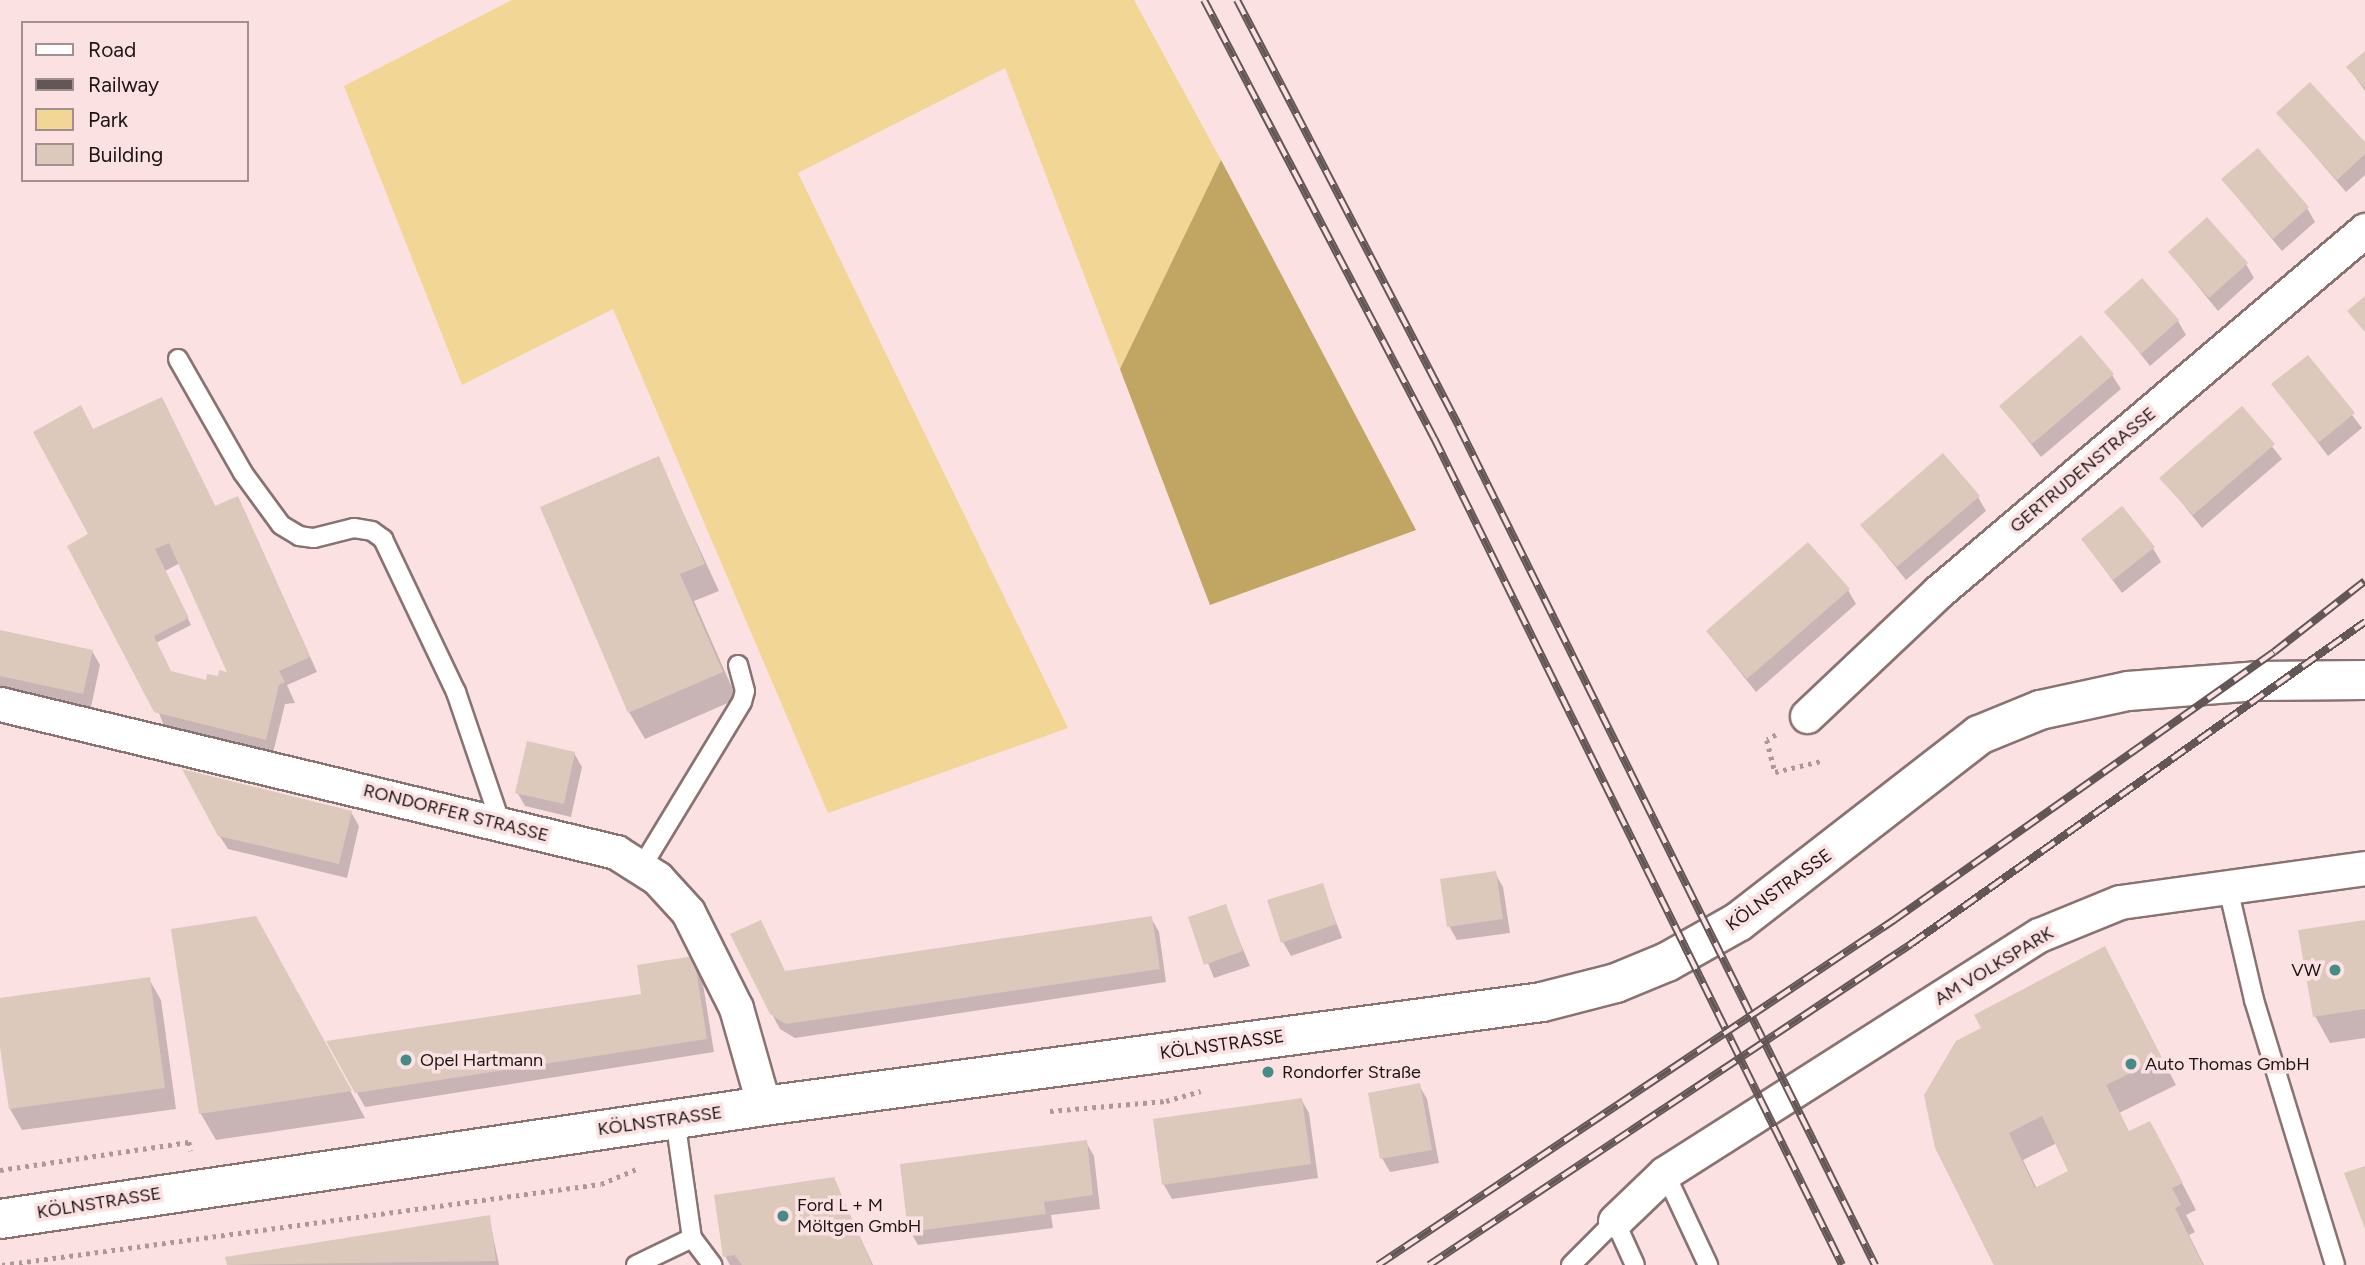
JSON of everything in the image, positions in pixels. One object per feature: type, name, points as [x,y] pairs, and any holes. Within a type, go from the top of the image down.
[{"type":"main road","name":"KÖLNSTRASSE","points":[[0,1219],[195,1187],[764,1106],[1542,1002],[1616,983],[1667,962],[1738,922],[1936,765],[1979,735],[2028,715],[2129,691],[2257,681],[2365,680]]},
{"type":"street","name":"GERTRUDENSTRASSE","points":[[1807,716],[1938,592],[2365,230]]},
{"type":"street","name":"RONDORFER STRASSE","points":[[0,704],[616,852],[657,877],[688,912],[736,1008],[764,1106]]},
{"type":"street","name":"AM VOLKSPARK","points":[[1615,1221],[1665,1173],[2039,935],[2120,902],[2365,868]]},
{"type":"lane","points":[[178,359],[243,473],[281,525],[299,536],[314,538],[354,528],[372,531],[389,548],[456,692],[501,824]]},
{"type":"lane","points":[[641,868],[743,702],[745,691],[738,665]]},
{"type":"lane","points":[[2228,888],[2254,1000],[2335,1265]]},
{"type":"lane","points":[[675,1119],[692,1238],[712,1265]]},
{"type":"lane","points":[[1665,1173],[1708,1265]]},
{"type":"lane","points":[[1615,1221],[1635,1265]]},
{"type":"lane","name":"AM VOLKSPARK","points":[[1571,1265],[1615,1221]]},
{"type":"lane","points":[[636,1265],[692,1238]]},
{"type":"path","points":[[1767,740],[1775,772],[1821,761]]},
{"type":"path","points":[[1039,1112],[1166,1101],[1206,1089]]},
{"type":"path","points":[[0,1170],[189,1142],[195,1187]]},
{"type":"path","points":[[2,1265],[601,1184],[632,1170],[681,1161]]},
{"type":"green space","points":[[512,0],[1134,0],[1221,160],[1120,369],[1005,68],[798,173],[1068,728],[828,813],[613,309],[462,385],[344,86]]},
{"type":"shaded area","points":[[1221,160],[1416,530],[1210,605],[1120,369]]},
{"type":"building","points":[[2365,51],[2365,88],[2346,67]]},
{"type":"building","points":[[2310,82],[2365,142],[2365,154],[2337,180],[2276,113]]},
{"type":"building","points":[[2258,148],[2309,207],[2273,239],[2221,179]]},
{"type":"building","points":[[2207,217],[2248,263],[2209,298],[2168,252]]},
{"type":"building","points":[[2142,278],[2179,320],[2141,354],[2104,312]]},
{"type":"building","points":[[2365,296],[2365,332],[2347,311]]},
{"type":"building","points":[[2081,335],[2114,374],[2032,444],[1999,406]]},
{"type":"building","points":[[2308,355],[2355,413],[2318,443],[2271,384]]},
{"type":"building","points":[[162,397],[215,506],[238,496],[310,657],[279,671],[285,682],[279,685],[266,740],[154,712],[67,546],[88,534],[33,432],[81,405],[93,429]],"holes":[[[169,543],[227,672],[219,670],[218,676],[207,674],[206,680],[171,671],[154,636],[189,618],[155,549]]]},
{"type":"building","points":[[2242,406],[2275,444],[2193,515],[2159,478]]},
{"type":"building","points":[[1943,453],[1980,496],[1897,567],[1860,525]]},
{"type":"building","points":[[659,456],[705,564],[680,574],[723,672],[628,713],[540,507]]},
{"type":"building","points":[[2122,506],[2155,547],[2113,580],[2081,539]]},
{"type":"building","points":[[1808,542],[1850,589],[1747,679],[1706,631]]},
{"type":"building","points":[[0,630],[93,650],[83,694],[0,676]]},
{"type":"building","points":[[527,741],[575,752],[564,804],[515,793]]},
{"type":"building","points":[[182,769],[352,811],[339,864],[218,836]]},
{"type":"building","points":[[1496,871],[1503,919],[1447,927],[1440,879]]},
{"type":"building","points":[[1323,883],[1336,924],[1281,943],[1267,900]]},
{"type":"building","points":[[1226,904],[1243,951],[1204,965],[1188,917]]},
{"type":"building","points":[[256,916],[352,1091],[199,1114],[171,929]]},
{"type":"building","points":[[1152,916],[1160,969],[786,1024],[770,1014],[730,934],[761,920],[785,971]]},
{"type":"building","name":"VW","points":[[2365,920],[2365,1009],[2313,1017],[2298,930]]},
{"type":"building","points":[[2105,946],[2162,1058],[2106,1085],[2129,1131],[2150,1121],[2183,1183],[2172,1188],[2181,1205],[2175,1208],[2203,1265],[1994,1265],[1935,1148],[1924,1095],[1956,1041],[1981,1028],[1974,1015]],"holes":[[[2042,1116],[2068,1171],[2035,1188],[2009,1133]]]},
{"type":"building","points":[[694,956],[707,1039],[355,1093],[326,1041],[641,994],[637,965]]},
{"type":"building","points":[[150,977],[165,1088],[9,1109],[0,1047],[0,998]]},
{"type":"building","points":[[1420,1083],[1432,1150],[1380,1159],[1368,1093]]},
{"type":"building","points":[[1302,1098],[1311,1164],[1162,1185],[1153,1119]]},
{"type":"building","points":[[1087,1140],[1093,1195],[1044,1202],[1046,1214],[908,1232],[900,1164]]},
{"type":"building","points":[[2365,1166],[2365,1229],[2344,1173]]},
{"type":"building","name":"Ford L + M Möltgen GmbH","points":[[834,1177],[872,1265],[742,1265],[735,1255],[723,1257],[714,1195]]},
{"type":"building","points":[[490,1215],[496,1261],[227,1265],[225,1257]]},
{"type":"railway","points":[[1204,0],[1434,438],[1842,1265]]},
{"type":"railway","points":[[1237,0],[1459,427],[1875,1265]]},
{"type":"railway","points":[[1378,1265],[1894,920],[2274,652],[2365,581]]},
{"type":"railway","points":[[1429,1265],[1911,944],[2365,622]]},
{"type":"place","name":"VW","points":[[2335,970]]},
{"type":"place","name":"Opel Hartmann","points":[[406,1060]]},
{"type":"place","name":"Auto Thomas GmbH","points":[[2131,1064]]},
{"type":"place","name":"Rondorfer Straße","points":[[1268,1072]]},
{"type":"place","name":"Ford L + M Möltgen GmbH","points":[[783,1216]]}]
